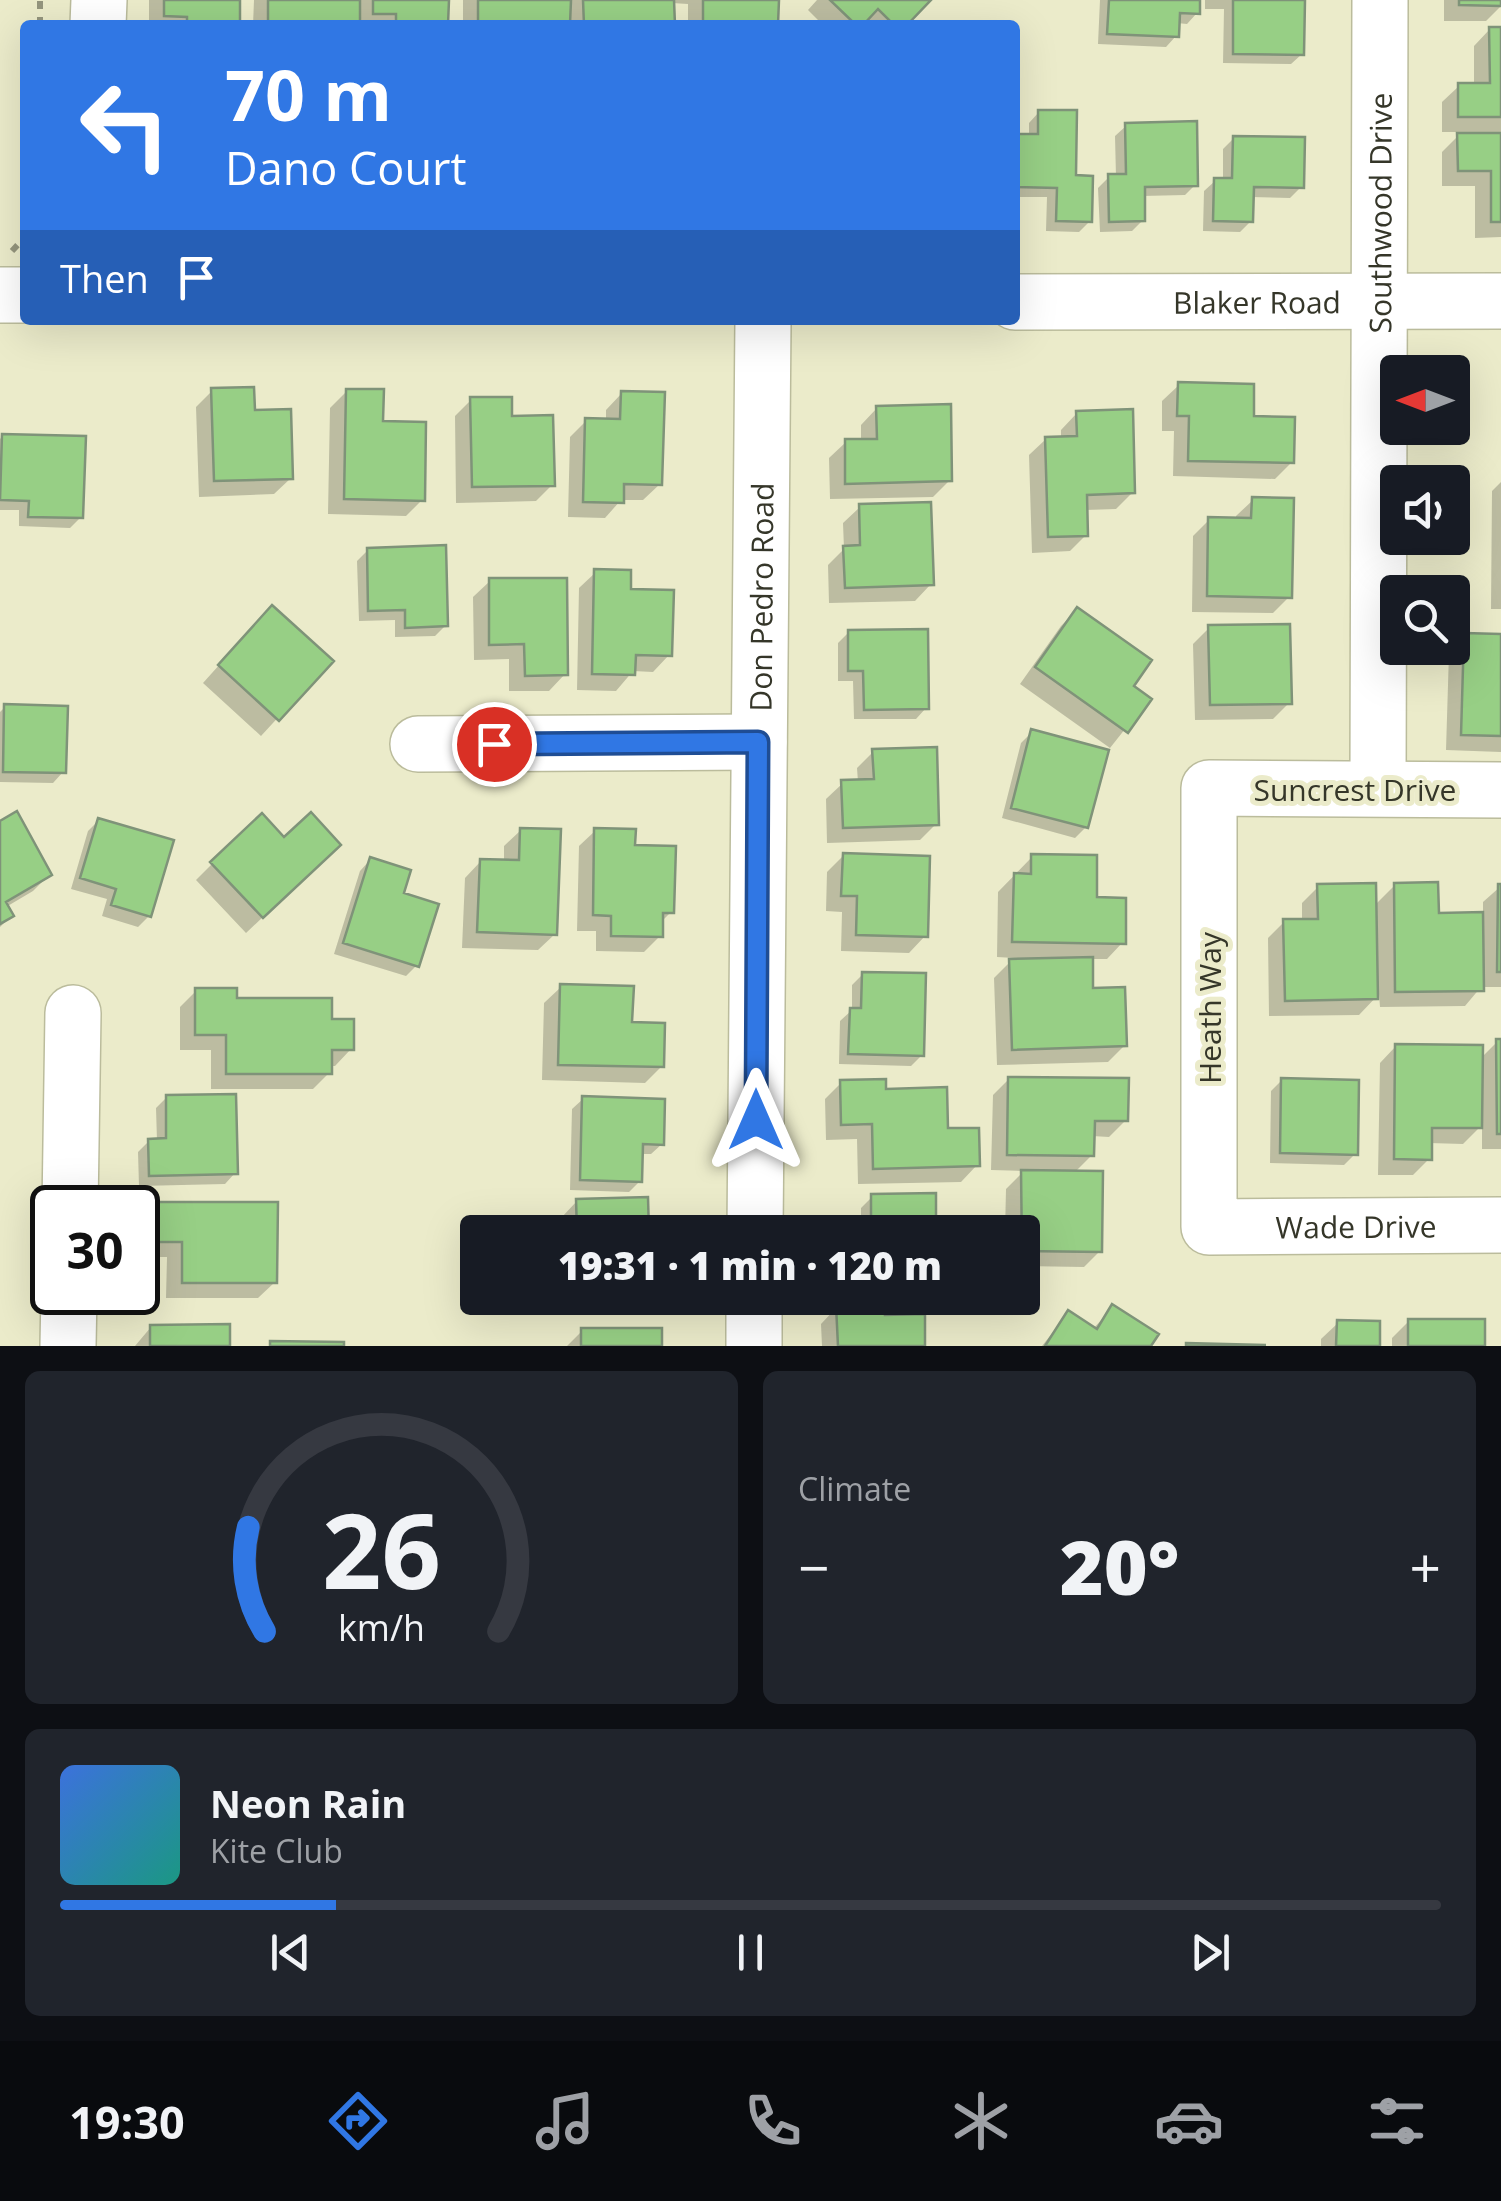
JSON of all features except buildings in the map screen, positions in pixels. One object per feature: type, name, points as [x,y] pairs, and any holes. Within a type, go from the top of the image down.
[{"type":"street","name":"Southwood Drive","points":[[1378,788],[1380,0]]},
{"type":"street","name":"Blaker Road","points":[[1020,302],[1501,301]]},
{"type":"street","name":"Don Pedro Road","points":[[754,1215],[763,325]]},
{"type":"street","points":[[418,744],[758,742]]},
{"type":"street","name":"Suncrest Drive","points":[[1209,788],[1501,790]]},
{"type":"street","name":"Heath Way","points":[[1209,788],[1209,1227]]},
{"type":"street","points":[[70,1185],[73,1012]]},
{"type":"street","name":"Wade Drive","points":[[1209,1227],[1501,1225]]},
{"type":"street","points":[[68,1346],[69,1315]]},
{"type":"street","points":[[754,1315],[754,1346]]},
{"type":"route","points":[[494,744],[758,742],[756,1120]]}]
